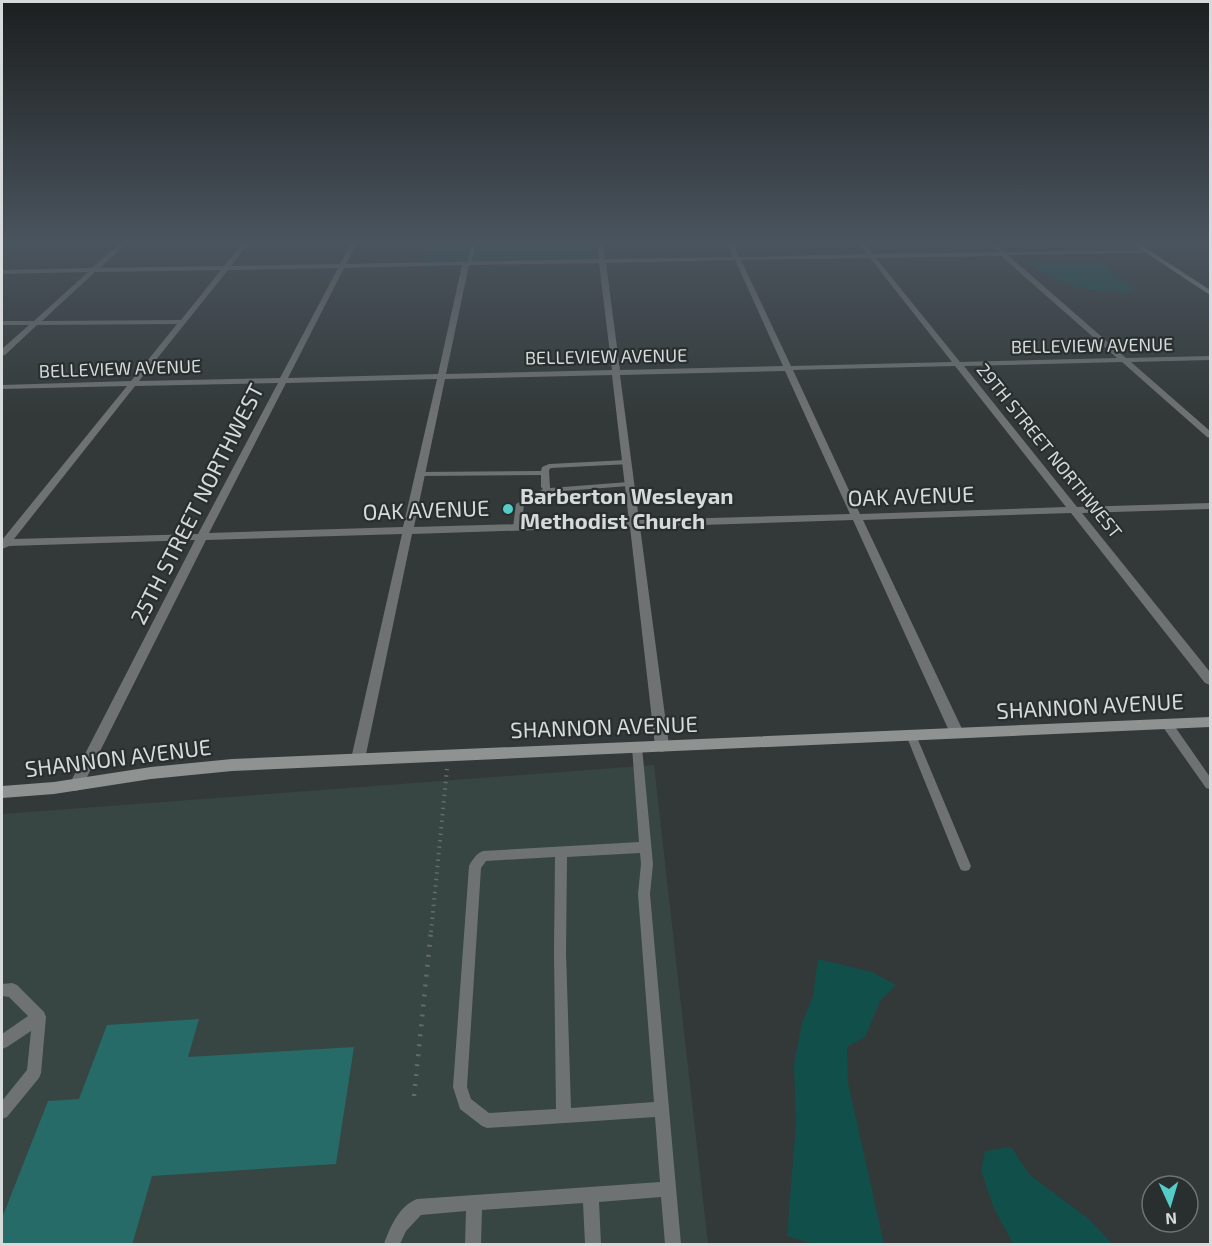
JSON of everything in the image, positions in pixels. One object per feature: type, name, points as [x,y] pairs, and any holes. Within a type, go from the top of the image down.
[{"type":"street","points":[[2,353],[59,301]]},
{"type":"street","points":[[3,544],[199,301]]},
{"type":"street","name":"25TH STREET NORTHWEST","points":[[76,785],[324,301]]},
{"type":"street","points":[[358,759],[459,301]]},
{"type":"street","points":[[608,301],[662,746]]},
{"type":"street","points":[[757,301],[957,734]]},
{"type":"street","name":"29TH STREET NORTHWEST","points":[[907,301],[1210,680]]},
{"type":"street","points":[[1057,301],[1210,435]]},
{"type":"street","points":[[2,323],[182,322]]},
{"type":"street","name":"BELLEVIEW AVENUE","points":[[2,387],[1210,358]]},
{"type":"street","name":"OAK AVENUE","points":[[3,544],[1210,506]]},
{"type":"street","name":"SHANNON AVENUE","points":[[2,792],[232,765],[1210,722]]},
{"type":"lane","points":[[548,490],[545,487],[545,469],[549,466],[627,462]]},
{"type":"lane","points":[[420,474],[545,474]]},
{"type":"lane","points":[[517,528],[520,504],[548,490],[629,484]]},
{"type":"lane","points":[[1167,724],[1210,785]]},
{"type":"lane","points":[[911,735],[965,866]]},
{"type":"lane","points":[[637,747],[647,864],[644,894],[673,1245]]},
{"type":"lane","points":[[645,847],[483,856],[475,867],[460,1087],[465,1104],[487,1121],[662,1109]]},
{"type":"lane","points":[[561,852],[560,953],[564,1116]]},
{"type":"lane","points":[[2,990],[12,990],[39,1017]]},
{"type":"lane","points":[[2,1042],[39,1017]]},
{"type":"lane","points":[[2,1112],[34,1073],[39,1017]]},
{"type":"lane","points":[[392,1245],[400,1225],[417,1207],[668,1189]]},
{"type":"lane","points":[[591,1194],[593,1245]]},
{"type":"lane","points":[[473,1245],[474,1203]]},
{"type":"path","points":[[414,1096],[447,773]]},
{"type":"shaded area","points":[[654,765],[708,1244],[2,1244],[2,814]]},
{"type":"shaded area","points":[[818,959],[872,972],[896,985],[880,1001],[865,1037],[847,1047],[848,1083],[884,1244],[814,1244],[787,1236],[796,1123],[794,1065],[802,1023],[813,996]]},
{"type":"shaded area","points":[[1011,1147],[1030,1175],[1090,1220],[1112,1244],[1013,1244],[994,1208],[981,1171],[985,1151]]},
{"type":"building","points":[[199,1019],[188,1057],[354,1047],[336,1164],[152,1176],[132,1245],[2,1245],[2,1218],[48,1101],[79,1099],[107,1025]]},
{"type":"place","name":"Barberton Wesleyan Methodist Church","points":[[508,509]]}]
